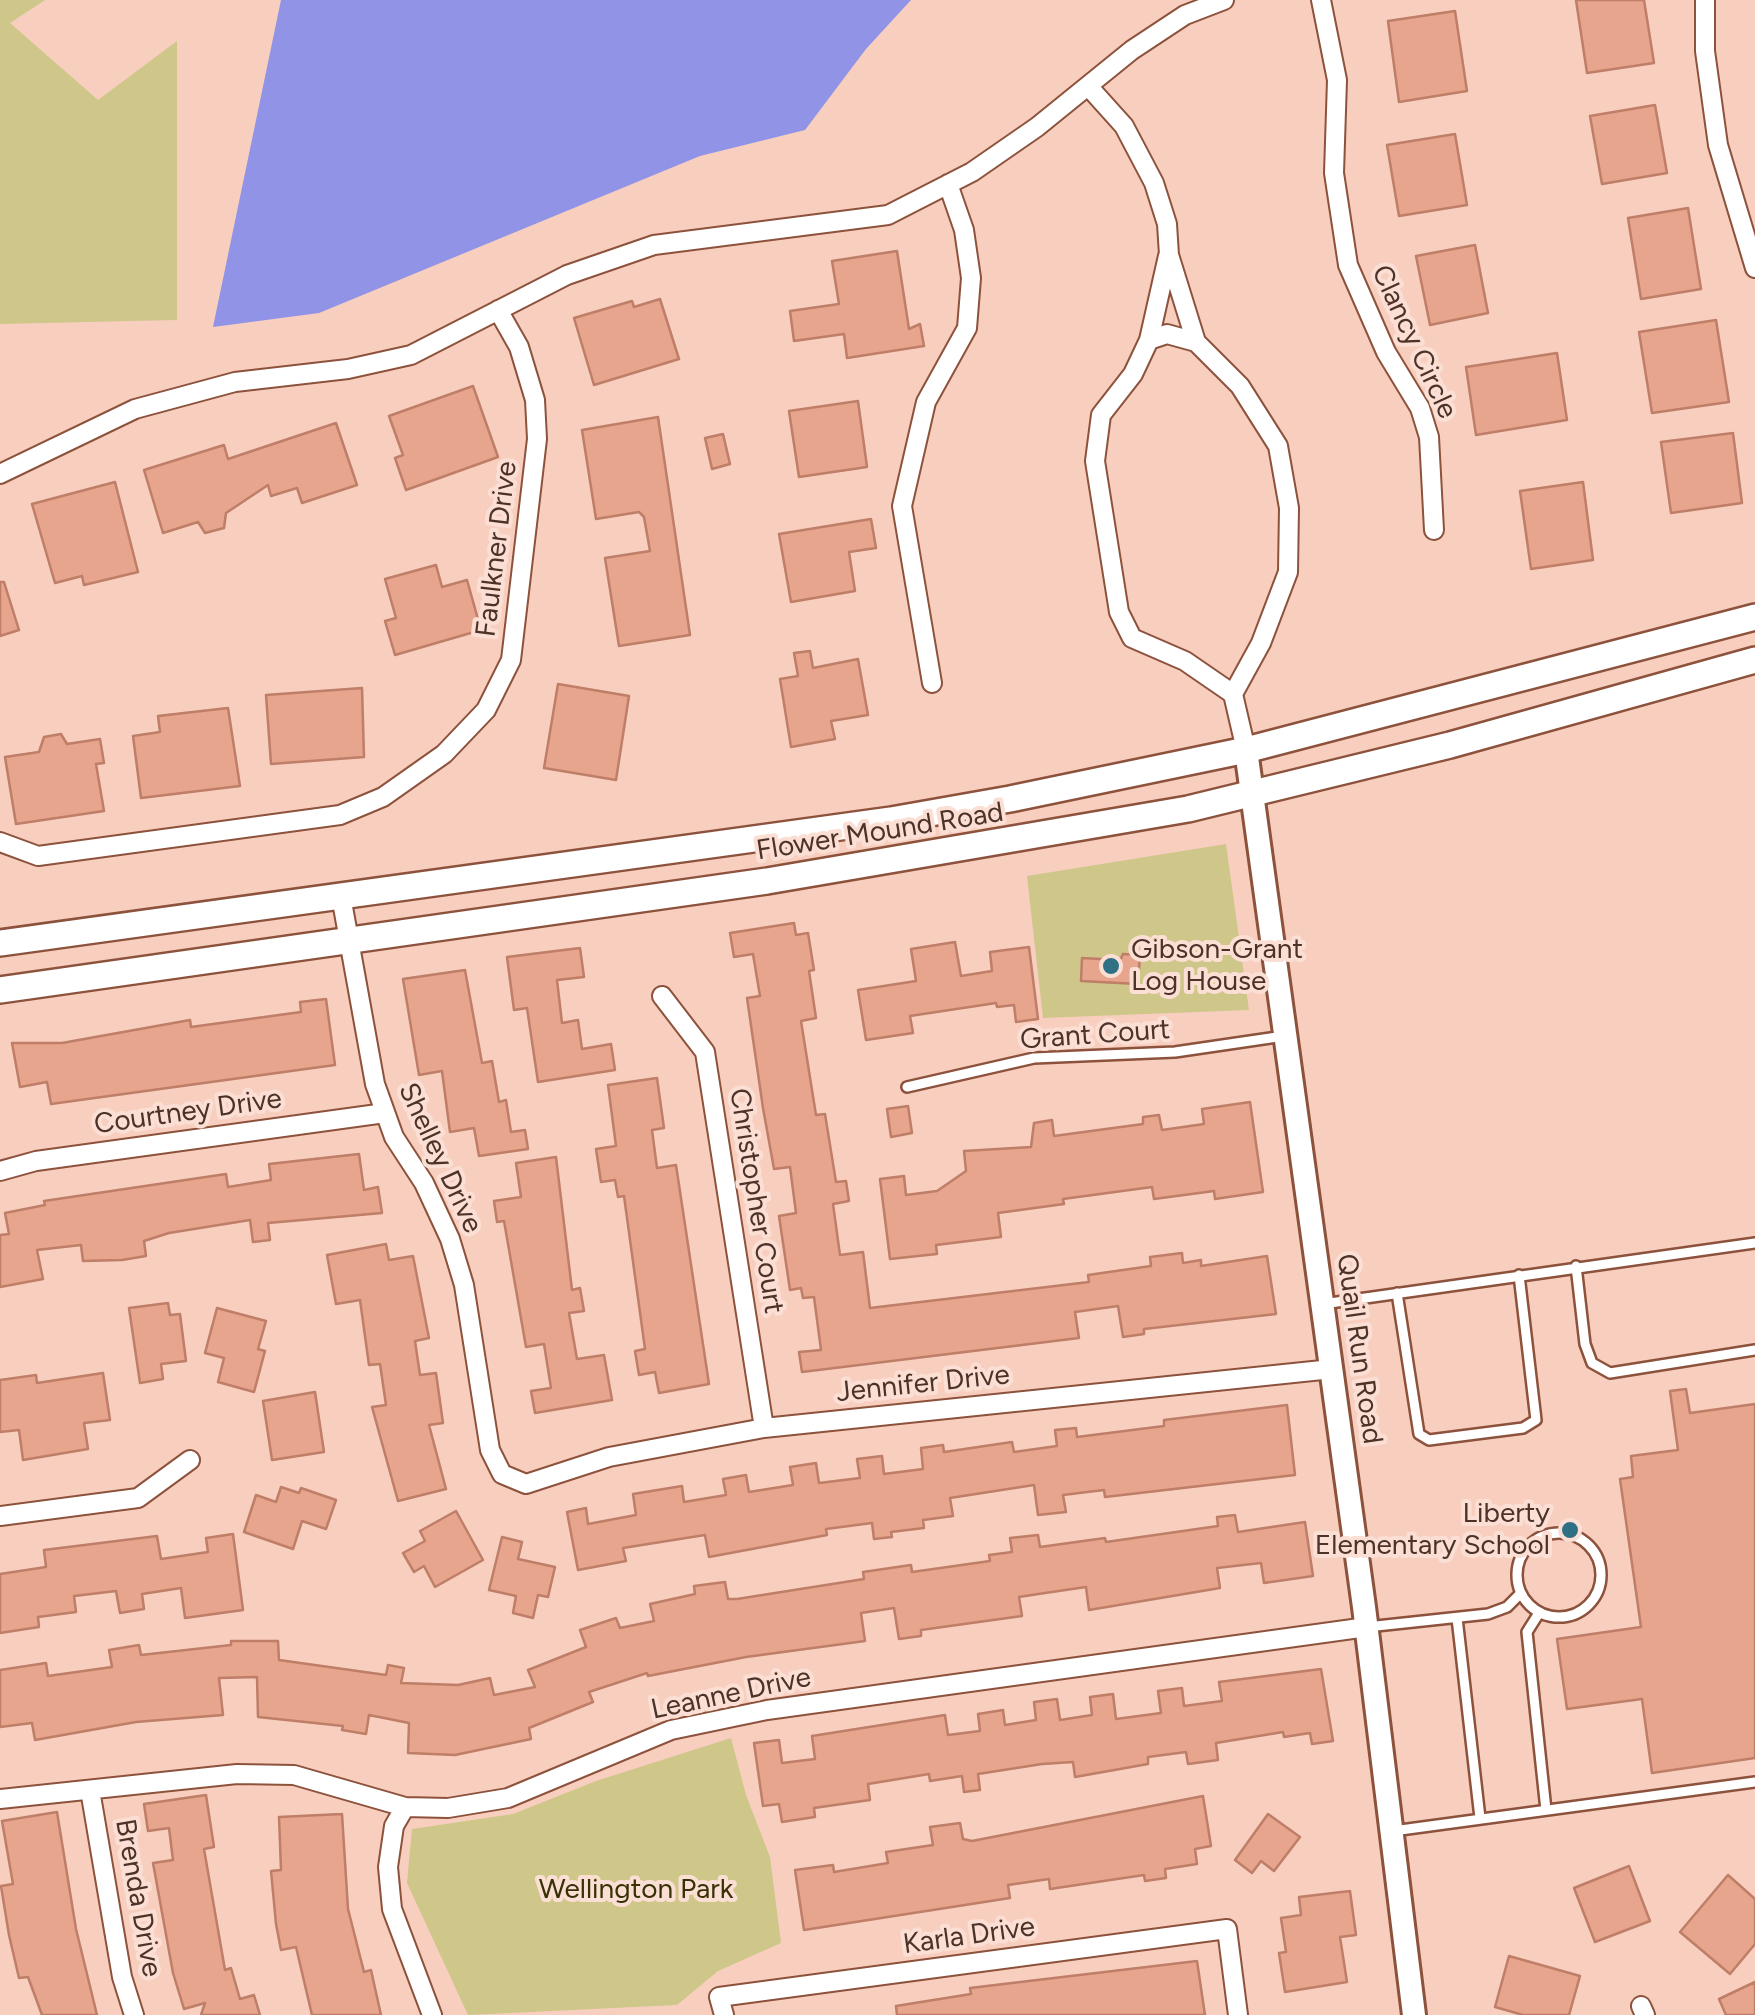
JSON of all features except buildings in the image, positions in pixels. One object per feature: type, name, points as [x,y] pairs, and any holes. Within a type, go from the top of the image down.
[{"type":"main road","name":"Flower Mound Road","points":[[0,943],[891,820],[1246,750],[1755,617]]},
{"type":"main road","name":"Flower Mound Road","points":[[0,990],[851,868],[1254,794],[1755,660]]},
{"type":"street","points":[[0,474],[135,409],[236,382],[348,369],[411,356],[567,275],[654,245],[888,214],[948,184],[1038,127],[1185,16],[1224,0]]},
{"type":"street","name":"Clancy Circle","points":[[1322,0],[1337,80],[1334,172],[1348,264],[1386,352],[1420,408],[1429,438],[1434,530]]},
{"type":"street","points":[[1704,0],[1705,51],[1718,145],[1755,268]]},
{"type":"street","points":[[1088,86],[1124,126],[1154,183],[1167,224],[1169,254],[1196,342]]},
{"type":"street","points":[[932,683],[902,506],[926,402],[967,328],[971,278],[964,230],[948,184]]},
{"type":"street","points":[[1149,340],[1182,335],[1196,342],[1240,386],[1278,446],[1289,508],[1288,572],[1261,643],[1233,694],[1185,661],[1132,638],[1119,612],[1095,460],[1101,415],[1133,374],[1149,340],[1169,254]]},
{"type":"street","name":"Faulkner Drive","points":[[0,842],[38,856],[340,815],[383,797],[444,754],[486,710],[511,660],[515,642],[537,439],[530,382],[519,347],[498,310]]},
{"type":"street","name":"Quail Run Road","points":[[1233,694],[1254,794],[1367,1626],[1414,2015]]},
{"type":"street","name":"Shelley Drive","points":[[341,896],[360,1018],[385,1113],[394,1138],[424,1182],[450,1239],[464,1285],[490,1450],[502,1474],[526,1484]]},
{"type":"street","name":"Christopher Court","points":[[662,996],[705,1052],[764,1428]]},
{"type":"street","name":"Courtney Drive","points":[[0,1172],[36,1161],[385,1113]]},
{"type":"street","name":"Jennifer Drive","points":[[526,1484],[609,1457],[764,1428],[1332,1369]]},
{"type":"street","points":[[0,1516],[138,1498],[190,1460]]},
{"type":"street","name":"Leanne Drive","points":[[0,1799],[236,1774],[294,1775],[405,1807],[448,1808],[508,1798],[570,1776],[671,1730],[767,1710],[1367,1626]]},
{"type":"street","name":"Brenda Drive","points":[[90,1790],[122,1976],[134,2015]]},
{"type":"street","points":[[405,1807],[394,1826],[388,1867],[392,1909],[432,2015]]},
{"type":"street","name":"Karla Drive","points":[[721,2006],[1226,1929],[1238,2015]]},
{"type":"lane","name":"Grant Court","points":[[907,1086],[1034,1058],[1175,1052],[1286,1036]]},
{"type":"lane","points":[[1323,1304],[1755,1242]]},
{"type":"lane","points":[[1576,1266],[1585,1344],[1592,1363],[1610,1372],[1755,1350]]},
{"type":"lane","points":[[1397,1293],[1419,1434],[1429,1440],[1523,1428],[1536,1420],[1519,1275]]},
{"type":"lane","points":[[1560,1533],[1587,1543],[1601,1568],[1597,1594],[1578,1613],[1565,1617],[1540,1613],[1521,1593],[1518,1567],[1533,1542],[1560,1533]]},
{"type":"lane","points":[[1367,1626],[1457,1618],[1507,1607],[1521,1593]]},
{"type":"lane","points":[[1540,1613],[1527,1632],[1546,1810]]},
{"type":"lane","points":[[1457,1618],[1480,1818]]},
{"type":"lane","points":[[1390,1831],[1755,1782]]},
{"type":"green space","points":[[0,0],[45,0],[10,23],[98,100],[177,41],[177,320],[0,324]]},
{"type":"green space","points":[[1226,844],[1249,1010],[1043,1018],[1027,876]]},
{"type":"green space","name":"Wellington Park","points":[[731,1738],[746,1795],[770,1857],[781,1943],[718,1971],[677,2005],[468,2015],[407,1883],[412,1829],[513,1814],[596,1781]]},
{"type":"water","points":[[281,0],[911,0],[866,49],[805,130],[700,156],[319,313],[213,327]]},
{"type":"place","name":"Gibson-Grant Log House","points":[[1111,966]]},
{"type":"place","name":"Liberty Elementary School","points":[[1570,1530]]}]
